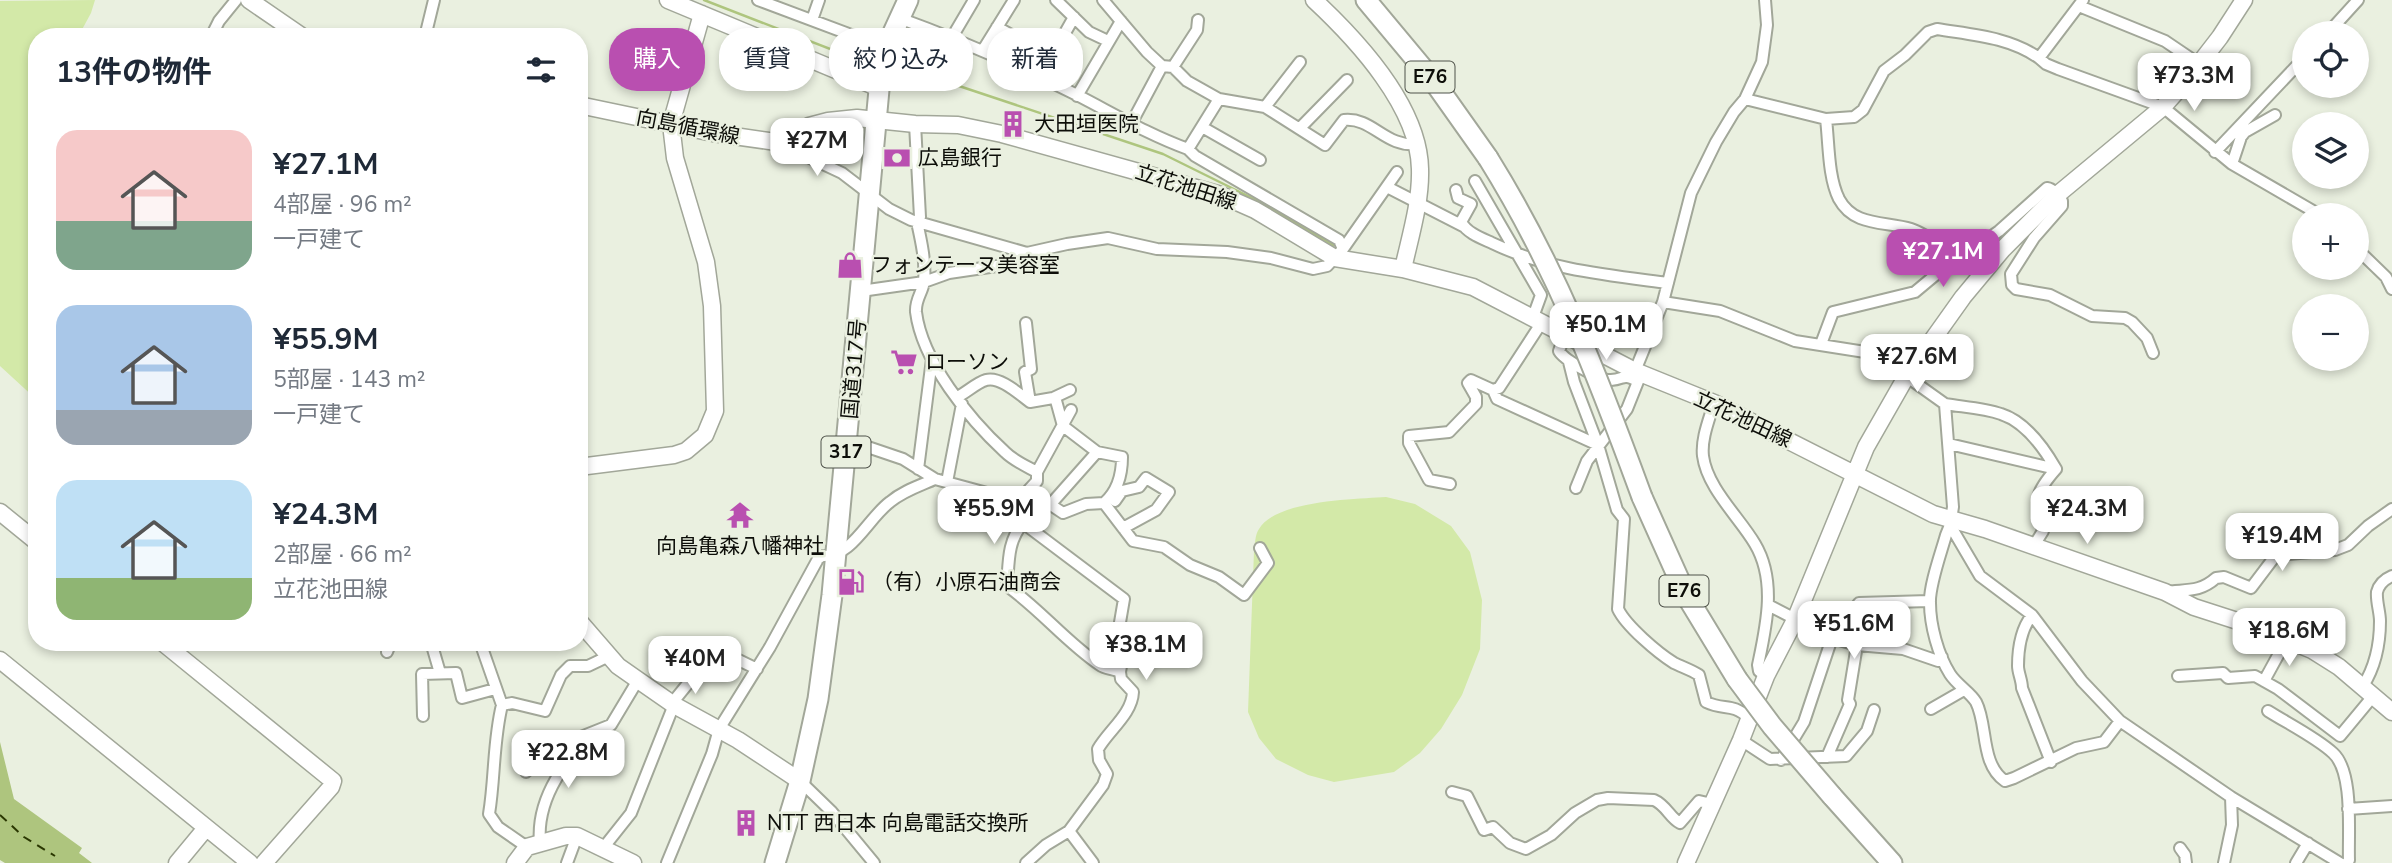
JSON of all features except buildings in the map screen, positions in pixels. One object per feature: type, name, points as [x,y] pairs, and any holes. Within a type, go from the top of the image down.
[{"type":"highway","name":"国道317号","points":[[895,28],[908,0]]},
{"type":"highway","name":"E76","points":[[1366,0],[1432,79],[1488,158],[1524,217],[1594,366],[1642,497],[1686,595],[1711,640],[1772,726],[1892,863]]},
{"type":"highway","name":"国道317号","points":[[775,863],[800,781],[818,699],[836,556],[879,91]]},
{"type":"street","points":[[216,28],[236,0]]},
{"type":"street","points":[[250,0],[289,28]]},
{"type":"street","points":[[427,28],[434,0]]},
{"type":"street","points":[[668,0],[829,63]]},
{"type":"street","points":[[758,0],[776,3],[829,28]]},
{"type":"street","points":[[812,20],[819,0]]},
{"type":"street","points":[[957,28],[974,0]]},
{"type":"street","points":[[983,50],[1014,0]]},
{"type":"street","points":[[1056,0],[1089,32],[1108,41]]},
{"type":"street","points":[[1103,0],[1147,52],[1186,81],[1219,99],[1265,107],[1325,145],[1344,120],[1358,119],[1400,144],[1418,144]]},
{"type":"street","points":[[1112,11],[1120,0]]},
{"type":"street","points":[[1314,0],[1348,34],[1375,67],[1406,115],[1418,144],[1420,170],[1417,202],[1403,269]]},
{"type":"street","points":[[1576,488],[1587,461],[1627,409],[1663,302],[1690,193],[1716,142],[1745,99],[1762,62],[1767,25],[1765,0]]},
{"type":"street","points":[[1686,863],[1741,740],[1766,676],[1795,620],[1866,447],[1906,377],[1963,297],[2003,249],[2057,195],[2163,107],[2199,64],[2244,0]]},
{"type":"street","points":[[2339,21],[2358,0]]},
{"type":"street","points":[[2039,58],[2081,3],[2165,41],[2199,64]]},
{"type":"street","points":[[588,466],[674,455],[686,451],[705,435],[712,424],[715,411],[712,306],[706,262],[675,158],[671,124],[702,14]]},
{"type":"street","points":[[1068,28],[1074,17]]},
{"type":"street","points":[[899,18],[924,28]]},
{"type":"street","points":[[1131,124],[1168,66],[1196,30],[1198,20]]},
{"type":"street","points":[[1077,96],[1121,21]]},
{"type":"street","points":[[1745,99],[1826,119],[1854,117],[1863,110],[1884,71],[1928,32],[1937,29],[1996,39],[2022,46],[2046,64],[2058,69],[2163,107],[2214,152],[2299,203]]},
{"type":"street","points":[[973,47],[987,52]]},
{"type":"street","points":[[1265,107],[1300,62]]},
{"type":"street","points":[[2214,152],[2292,71]]},
{"type":"street","points":[[1300,128],[1347,80]]},
{"type":"street","points":[[1067,91],[1159,139],[1188,149],[1195,156],[1339,240],[1339,254]]},
{"type":"street","points":[[1188,149],[1219,99]]},
{"type":"street","name":"向島循環線","points":[[588,106],[776,142]]},
{"type":"street","points":[[2232,164],[2245,132],[2275,115]]},
{"type":"street","points":[[776,142],[809,126],[828,121],[857,118],[876,120]]},
{"type":"street","points":[[1826,119],[1833,179],[1839,198],[1849,213],[1868,222],[1919,232],[1957,257]]},
{"type":"street","name":"立花池田線","points":[[876,120],[958,125],[1002,134],[1221,195],[1339,254],[1473,287],[1538,319],[1638,375],[1714,403],[1951,522],[1985,528],[2165,592],[2194,607],[2312,650],[2369,691],[2392,712]]},
{"type":"street","points":[[915,124],[920,217],[918,222],[924,282],[916,300],[917,315],[932,359],[959,400],[1005,452],[1037,472]]},
{"type":"street","points":[[1202,127],[1260,160]]},
{"type":"street","points":[[776,142],[842,173],[889,209],[918,222],[1027,253]]},
{"type":"street","points":[[861,291],[924,282],[948,273],[1010,264],[1027,253],[1108,238],[1157,250],[1227,252],[1271,258],[1313,268],[1326,266],[1339,254],[1397,172]]},
{"type":"street","points":[[1475,181],[1541,295],[1538,319],[1511,372],[1499,388],[1493,390]]},
{"type":"street","points":[[1387,187],[1519,256],[1571,270],[1668,283]]},
{"type":"street","points":[[1821,344],[1833,312],[1915,292],[1957,257],[1968,253],[1999,231],[2050,188],[2062,201],[2062,206],[2034,238],[2011,274],[2012,285],[2016,289],[2050,295],[2092,316],[2125,318],[2147,338],[2153,353]]},
{"type":"street","points":[[1456,190],[1458,198],[1471,204],[1461,222],[1463,226]]},
{"type":"street","points":[[2369,261],[2386,277],[2392,289]]},
{"type":"street","points":[[1663,302],[1720,311],[1794,341],[1865,352],[1882,359],[1945,404],[2001,414],[2018,424],[2046,452],[2056,469]]},
{"type":"street","points":[[1026,323],[1031,369],[1024,372],[1030,402]]},
{"type":"street","points":[[1564,334],[1559,351],[1569,362],[1607,380],[1638,375]]},
{"type":"street","points":[[918,469],[932,359]]},
{"type":"street","points":[[1569,362],[1617,510],[1624,519],[1618,609],[1633,628],[1674,663],[1699,675],[1706,702],[1722,707],[1734,707],[1749,718]]},
{"type":"street","points":[[947,482],[959,400],[983,381],[993,380],[1030,402],[1055,397],[1070,390]]},
{"type":"street","points":[[1450,484],[1429,480],[1408,439],[1409,436],[1449,432],[1455,428],[1476,404],[1476,397],[1469,388],[1468,383],[1471,380],[1493,390],[1497,399],[1598,445]]},
{"type":"street","points":[[1055,397],[1063,426],[1097,452],[1122,457],[1122,470],[1114,494],[1107,505]]},
{"type":"street","points":[[1714,403],[1705,435],[1703,456],[1709,475],[1756,545],[1766,578],[1767,621],[1758,665],[1759,671],[1766,676]]},
{"type":"street","points":[[1945,404],[1953,507],[1929,601],[1933,628],[1942,657],[1952,677],[1976,702],[1991,764],[1998,776],[2005,781],[2051,762],[2076,748],[2104,742],[2120,721]]},
{"type":"street","points":[[1026,863],[1046,845],[1069,831],[1103,785],[1107,774],[1098,749],[1133,701],[1133,692],[1121,679],[1120,672],[1124,648],[1118,634],[1124,599],[1023,523],[1022,517],[1030,491],[1037,481],[1037,472],[1071,410]]},
{"type":"street","points":[[847,440],[903,459],[935,479],[998,496],[1025,494],[1030,491]]},
{"type":"street","points":[[1949,444],[2056,469]]},
{"type":"street","points":[[1050,505],[1097,452]]},
{"type":"street","points":[[2033,547],[2043,531],[2038,495],[2056,469]]},
{"type":"street","points":[[1030,491],[1063,513],[1086,504],[1107,505],[1122,491],[1139,487],[1146,478],[1169,492],[1156,510],[1123,528]]},
{"type":"street","points":[[667,863],[712,754],[719,729],[757,669],[818,559],[822,556],[836,556],[887,503],[902,493],[935,479]]},
{"type":"street","points":[[1107,505],[1133,541],[1164,547],[1189,565],[1219,577],[1244,595],[1268,563],[1260,548]]},
{"type":"street","points":[[2165,592],[2197,590],[2206,587],[2216,578],[2224,577],[2251,588],[2276,555],[2335,550],[2348,545],[2392,509]]},
{"type":"street","points":[[0,512],[28,535]]},
{"type":"street","points":[[1951,522],[1980,576],[2032,615],[2082,681],[2120,721],[2231,797],[2340,863]]},
{"type":"street","points":[[1023,523],[1014,534],[1010,546],[1007,586],[1030,602],[1102,667],[1120,672]]},
{"type":"street","points":[[2178,676],[2223,673],[2228,678],[2255,676],[2340,736],[2369,691],[2378,647],[2380,620],[2377,592],[2386,579],[2392,576]]},
{"type":"street","points":[[1781,760],[1804,722],[1832,638],[1859,603],[1929,601]]},
{"type":"street","points":[[1768,605],[1832,638],[1857,645],[1903,649],[1938,661],[1942,657]]},
{"type":"street","points":[[2032,615],[2023,626],[2018,670],[2022,676],[2022,688],[2051,762]]},
{"type":"street","points":[[588,632],[609,656],[638,680],[674,705],[719,729],[800,781],[831,811],[874,863]]},
{"type":"street","points":[[2264,681],[2287,639]]},
{"type":"street","points":[[1827,757],[1850,704],[1848,700],[1857,645]]},
{"type":"street","points":[[604,847],[631,813],[677,696],[716,649],[757,669]]},
{"type":"street","points":[[173,651],[333,781],[264,863]]},
{"type":"street","points":[[434,651],[440,673]]},
{"type":"street","points":[[483,651],[502,705],[489,814],[498,827],[533,845],[578,835],[633,863]]},
{"type":"street","points":[[502,705],[512,703],[545,711],[561,675],[569,666],[588,666],[609,656]]},
{"type":"street","points":[[0,660],[250,863]]},
{"type":"street","points":[[423,716],[422,674],[456,673],[462,698],[495,689]]},
{"type":"street","points":[[526,772],[540,756],[566,740],[576,739],[611,725],[638,680]]},
{"type":"street","points":[[1931,709],[1964,690]]},
{"type":"street","points":[[1741,740],[1770,759],[1846,756],[1867,731],[1874,710]]},
{"type":"street","points":[[2268,711],[2335,754],[2343,770],[2347,788],[2347,863]]},
{"type":"street","points":[[2302,733],[2315,718]]},
{"type":"street","points":[[515,863],[533,845],[546,801],[555,780],[574,751],[576,739]]},
{"type":"street","points":[[1452,792],[1467,796],[1484,830],[1493,827],[1510,843],[1526,849],[1551,835],[1575,813],[1597,800],[1654,800],[1680,822],[1699,801],[1712,804]]},
{"type":"street","points":[[2224,863],[2232,825],[2231,797]]},
{"type":"street","points":[[2348,809],[2392,806]]},
{"type":"street","points":[[177,863],[206,828]]},
{"type":"street","points":[[1069,831],[1093,863]]},
{"type":"street","points":[[567,863],[578,835]]},
{"type":"street","points":[[2296,863],[2308,844]]},
{"type":"street","points":[[2180,848],[2186,863]]},
{"type":"shaded area","points":[[95,0],[83,28],[28,28],[28,392],[0,366],[0,1]]},
{"type":"shaded area","points":[[1386,497],[1415,504],[1451,526],[1470,552],[1482,600],[1480,649],[1462,695],[1441,729],[1420,753],[1394,772],[1334,782],[1308,775],[1276,759],[1259,738],[1248,712],[1256,537],[1268,519],[1282,512],[1337,500]]},
{"type":"shaded area","points":[[0,742],[14,799],[82,848],[79,853],[92,863],[5,863],[0,860]]},
{"type":"waterway","points":[[704,0],[829,49]]},
{"type":"waterway","points":[[973,91],[1163,154],[1258,201],[1333,245]]},
{"type":"ferry route","points":[[0,815],[24,837],[55,856]]},
{"type":"place","name":"大田垣医院","points":[[1013,124]]},
{"type":"place","name":"広島銀行","points":[[897,158]]},
{"type":"place","name":"フォンテーヌ美容室","points":[[850,265]]},
{"type":"place","name":"ローソン","points":[[904,362]]},
{"type":"place","name":"向島亀森八幡神社","points":[[740,515]]},
{"type":"place","name":"（有）小原石油商会","points":[[851,582]]},
{"type":"place","name":"NTT 西日本 向島電話交換所","points":[[746,823]]}]
